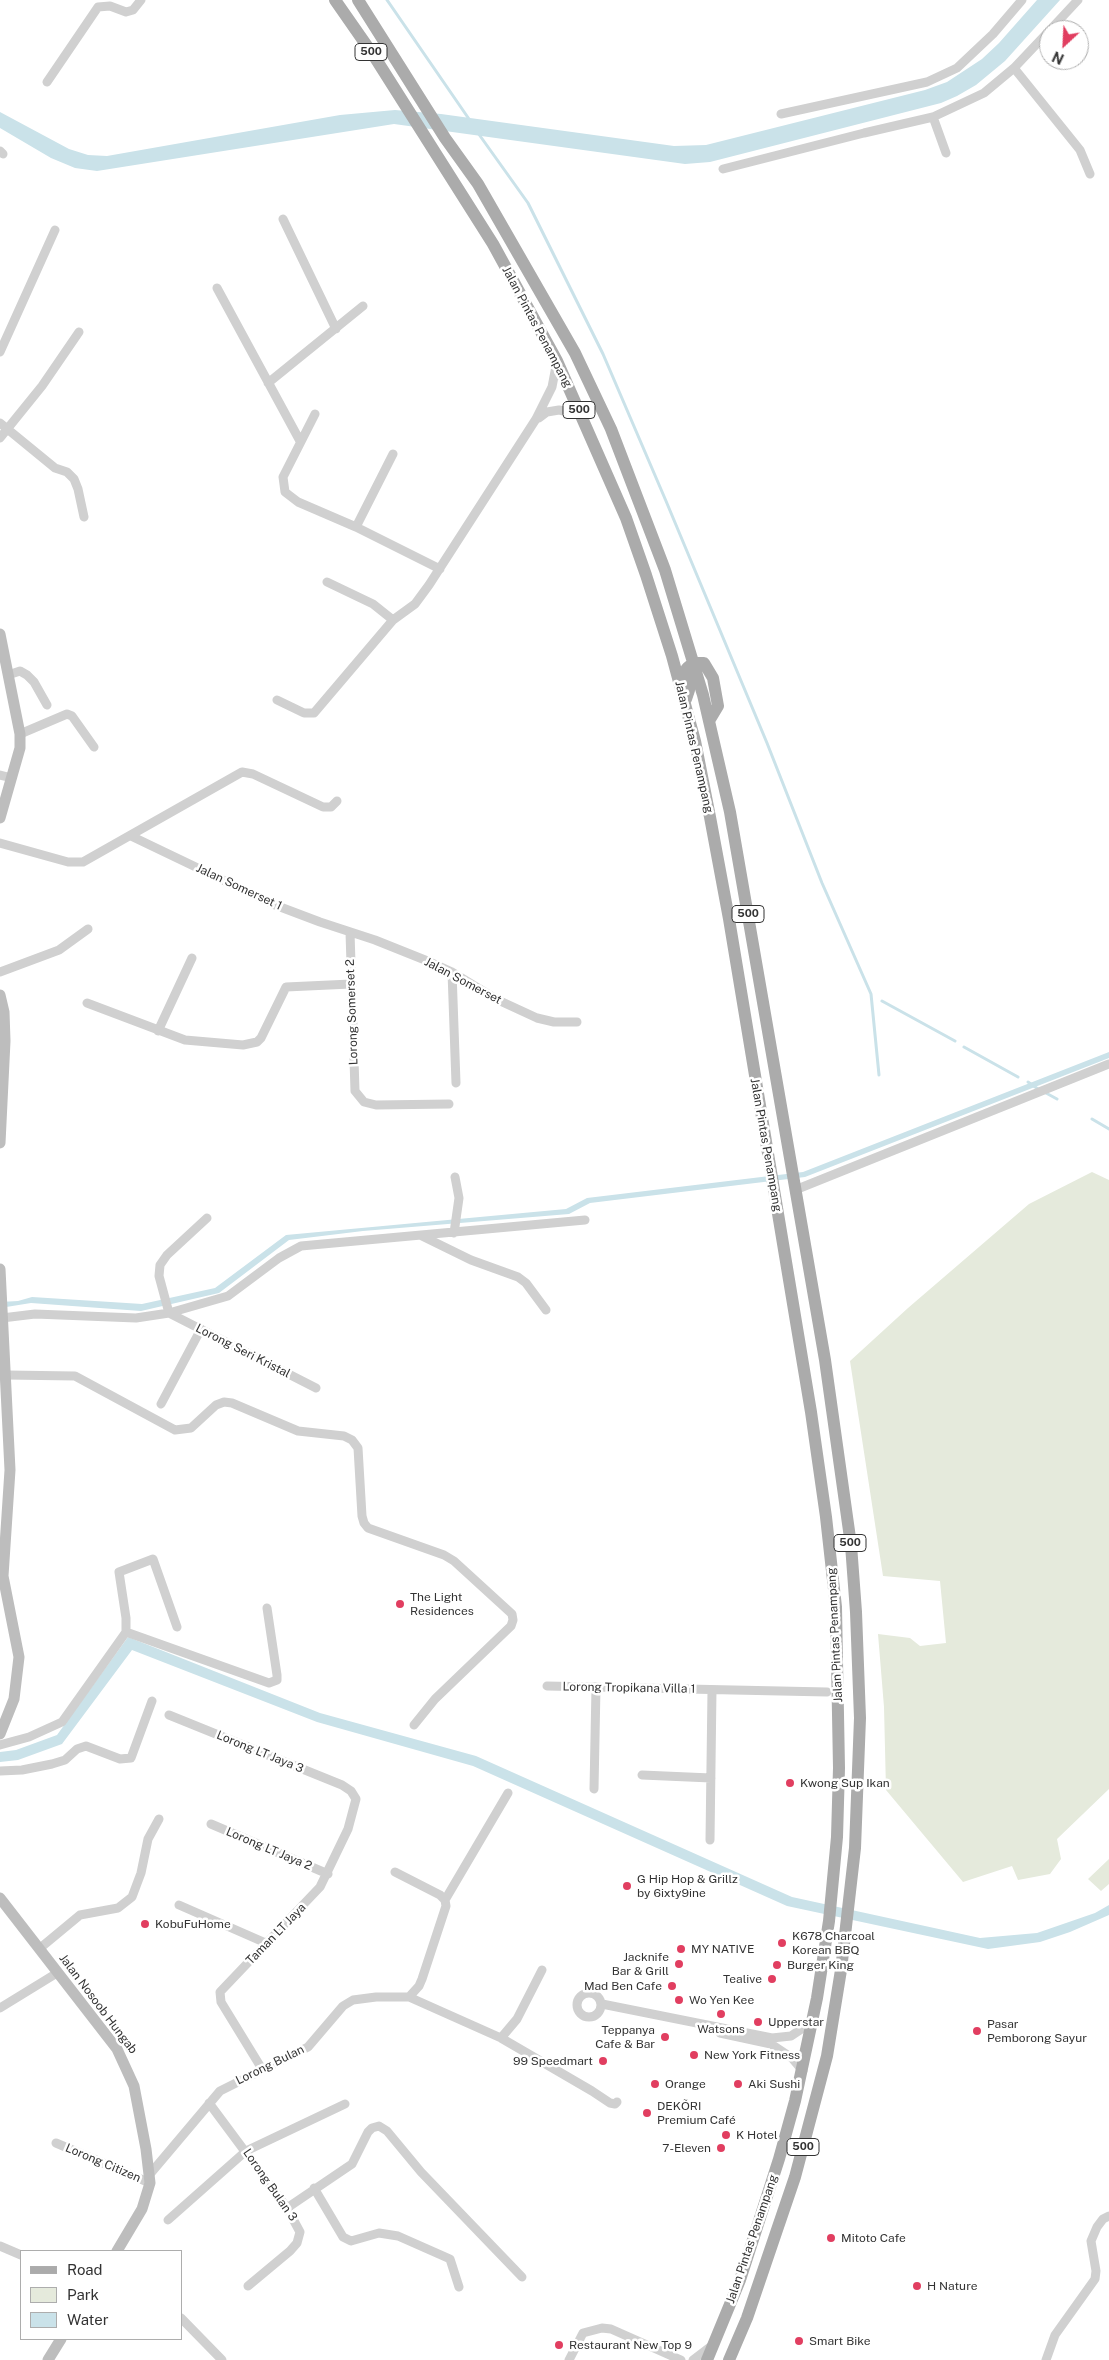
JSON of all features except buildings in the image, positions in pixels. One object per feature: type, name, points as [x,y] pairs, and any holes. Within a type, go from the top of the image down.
[{"type":"main road","name":"Jalan Pintas Penampang","points":[[335,0],[374,56],[404,107],[493,244],[557,361],[626,518],[646,574],[695,741],[729,919],[826,1516],[836,1607],[839,1748],[837,1837],[829,1921],[803,2071],[779,2159],[757,2231],[707,2360]]},
{"type":"main road","name":"Jalan Pintas Penampang","points":[[358,0],[445,138],[470,171],[575,353],[614,438],[665,570],[709,721],[730,812],[787,1132],[794,1189],[840,1463],[851,1544],[860,1718],[858,1807],[850,1902],[827,2056],[802,2150],[775,2237],[747,2318],[729,2360]]},
{"type":"main road","points":[[597,400],[598,418],[613,450],[613,459],[604,468]]},
{"type":"main road","points":[[0,634],[20,734],[19,758],[0,818]]},
{"type":"main road","points":[[685,703],[689,690],[686,671],[693,663]]},
{"type":"main road","points":[[0,996],[4,1012],[0,1143]]},
{"type":"main road","points":[[0,1269],[1,1337],[6,1375],[4,1409],[10,1470],[3,1526],[3,1582],[18,1645],[18,1672],[14,1699],[0,1734]]},
{"type":"main road","name":"Jalan Nosoob Hungab","points":[[0,1898],[98,2023],[125,2063],[140,2110],[150,2178],[142,2209],[119,2250]]},
{"type":"main road","points":[[48,2360],[60,2340]]},
{"type":"street","points":[[47,82],[98,8],[110,6],[126,12],[134,10],[141,0]]},
{"type":"street","points":[[781,114],[927,82],[957,68],[993,34],[1022,0]]},
{"type":"street","points":[[1059,20],[1078,0]]},
{"type":"street","points":[[723,169],[933,117],[984,93],[1014,68],[1039,41]]},
{"type":"street","points":[[1014,68],[1080,150],[1090,174]]},
{"type":"street","points":[[933,117],[946,153]]},
{"type":"street","points":[[283,220],[336,329]]},
{"type":"street","points":[[0,352],[23,306],[55,230]]},
{"type":"street","points":[[217,288],[300,441]]},
{"type":"street","points":[[268,383],[364,306]]},
{"type":"street","points":[[0,438],[4,426],[42,386],[79,332]]},
{"type":"street","points":[[276,700],[304,713],[314,713],[321,708],[393,620],[415,604],[440,569],[536,420],[552,387],[557,361]]},
{"type":"street","points":[[536,420],[547,412],[559,410],[582,415]]},
{"type":"street","points":[[315,414],[283,477],[285,492],[298,502],[440,569]]},
{"type":"street","points":[[4,426],[55,468],[67,472],[74,479],[84,517]]},
{"type":"street","points":[[356,528],[393,454]]},
{"type":"street","points":[[327,582],[373,604],[393,620]]},
{"type":"street","points":[[8,676],[20,671],[27,674],[34,682],[47,705]]},
{"type":"street","points":[[20,734],[67,714],[72,716],[94,747]]},
{"type":"street","points":[[0,843],[77,863],[90,860],[242,772],[253,774],[323,808],[331,807],[337,801]]},
{"type":"street","points":[[0,775],[12,778]]},
{"type":"street","name":"Jalan Somerset 1","points":[[131,836],[275,905],[350,932]]},
{"type":"street","points":[[0,972],[59,950],[88,929]]},
{"type":"street","name":"Jalan Somerset","points":[[350,932],[405,951],[452,972],[498,1000],[537,1018],[554,1022],[577,1022]]},
{"type":"street","name":"Lorong Somerset 2","points":[[350,932],[350,984],[355,1091],[364,1102],[376,1105],[448,1104]]},
{"type":"street","points":[[158,1031],[192,958]]},
{"type":"street","points":[[452,972],[456,1083]]},
{"type":"street","points":[[87,1003],[185,1040],[243,1045],[257,1042],[265,1032],[286,986],[350,984]]},
{"type":"street","points":[[794,1189],[1109,1064]]},
{"type":"street","points":[[454,1233],[459,1198],[455,1177]]},
{"type":"street","points":[[168,1310],[160,1265],[167,1255],[207,1218]]},
{"type":"street","points":[[2,1315],[35,1314],[136,1318],[228,1296],[279,1258],[300,1246],[585,1220]]},
{"type":"street","points":[[421,1236],[471,1260],[518,1277],[526,1283],[546,1310]]},
{"type":"street","name":"Lorong Seri Kristal","points":[[168,1310],[316,1388]]},
{"type":"street","points":[[161,1404],[201,1329]]},
{"type":"street","points":[[6,1375],[75,1376],[175,1430],[191,1428],[216,1405],[224,1402],[232,1403],[298,1431],[344,1436],[352,1440],[358,1448],[362,1516],[368,1528],[449,1558],[512,1614],[511,1626],[435,1699],[414,1725]]},
{"type":"street","points":[[0,1744],[29,1737],[62,1722],[126,1632],[126,1618],[119,1572],[153,1559],[177,1627]]},
{"type":"street","points":[[126,1632],[269,1683],[276,1680],[277,1675],[267,1608]]},
{"type":"street","points":[[838,1663],[835,1680],[827,1692],[835,1703],[839,1748]]},
{"type":"street","name":"Lorong Tropikana Villa 1","points":[[547,1686],[827,1692]]},
{"type":"street","points":[[594,1789],[596,1687]]},
{"type":"street","name":"Lorong Tropikana Villa 1","points":[[710,1840],[712,1690]]},
{"type":"street","points":[[0,1771],[22,1770],[66,1760],[77,1749],[86,1746],[120,1759],[131,1758],[152,1701]]},
{"type":"street","name":"Lorong LT Jaya 3","points":[[169,1715],[351,1790]]},
{"type":"street","points":[[642,1775],[711,1778]]},
{"type":"street","name":"Taman LT Jaya","points":[[262,2069],[220,1996],[223,1986],[268,1944],[315,1894],[328,1874],[356,1805],[355,1795],[351,1790]]},
{"type":"street","points":[[409,1998],[420,1986],[444,1913],[445,1900],[508,1793]]},
{"type":"street","points":[[39,1948],[80,1915],[118,1908],[132,1897],[140,1878],[148,1839],[159,1819]]},
{"type":"street","name":"Lorong LT Jaya 2","points":[[211,1824],[328,1874]]},
{"type":"street","points":[[395,1872],[431,1890],[445,1900]]},
{"type":"street","points":[[179,1905],[268,1944]]},
{"type":"street","points":[[501,2038],[516,2019],[542,1970]]},
{"type":"street","points":[[0,2008],[57,1973]]},
{"type":"street","name":"Lorong Bulan","points":[[150,2178],[209,2103],[226,2087],[308,2047],[348,2002],[376,1997],[409,1998],[501,2038],[592,2091],[610,2104],[617,2102]]},
{"type":"street","points":[[803,2071],[785,2052],[771,2044],[602,2006],[772,2038],[791,2036],[812,2022]]},
{"type":"street","name":"Lorong Bulan 3","points":[[209,2103],[287,2208],[300,2232],[297,2243],[248,2286]]},
{"type":"street","points":[[168,2220],[246,2151],[345,2104]]},
{"type":"street","points":[[287,2208],[352,2164],[372,2128],[376,2126],[384,2128],[421,2172],[522,2277]]},
{"type":"street","name":"Lorong Citizen","points":[[56,2143],[150,2178]]},
{"type":"street","points":[[314,2188],[343,2237],[351,2240],[379,2233],[398,2236],[450,2259],[459,2287]]},
{"type":"street","points":[[1046,2360],[1055,2335],[1095,2280],[1096,2271],[1091,2241],[1097,2227],[1103,2219],[1109,2216]]},
{"type":"street","points":[[0,2246],[20,2255]]},
{"type":"street","points":[[182,2319],[222,2360]]},
{"type":"street","points":[[569,2360],[583,2334],[602,2328],[616,2331],[668,2358],[680,2360]]},
{"type":"street","points":[[693,2360],[715,2343]]},
{"type":"green space","points":[[1092,1172],[1109,1180],[1109,1789],[1057,1839],[1061,1859],[1050,1874],[1018,1880],[1012,1866],[963,1882],[886,1790],[884,1707],[878,1634],[910,1638],[920,1646],[946,1643],[940,1581],[883,1576],[850,1361],[908,1308],[1029,1204]]},
{"type":"green space","points":[[1109,1859],[1109,1884],[1101,1891],[1088,1879]]},
{"type":"water","points":[[1037,0],[1060,0],[1042,20],[1039,20],[1039,23],[1005,61],[976,85],[957,96],[941,103],[710,162],[685,164],[394,124],[97,171],[75,168],[51,158],[0,128],[0,112],[69,149],[88,155],[107,156],[340,115],[395,110],[441,114],[674,146],[706,145],[925,90],[947,82],[982,59],[999,43]]},
{"type":"water","points":[[1109,1052],[1109,1058],[805,1177],[590,1203],[569,1214],[363,1231],[289,1240],[219,1293],[141,1311],[31,1303],[0,1308],[0,1302],[18,1301],[32,1297],[142,1304],[215,1288],[286,1235],[566,1209],[587,1198],[803,1172]]},
{"type":"water","points":[[128,1637],[320,1713],[476,1756],[792,1897],[980,1938],[1037,1933],[1095,1913],[1109,1905],[1109,1915],[1070,1932],[1040,1942],[988,1949],[787,1906],[473,1766],[317,1722],[132,1650],[62,1744],[18,1760],[0,1762],[0,1752],[16,1750],[57,1735]]},
{"type":"waterway","points":[[387,0],[469,119]]},
{"type":"waterway","points":[[478,133],[528,203],[603,354],[666,501],[767,743],[822,883],[871,994],[879,1075]]},
{"type":"waterway","points":[[882,1001],[955,1041]]},
{"type":"waterway","points":[[964,1047],[1018,1077]]},
{"type":"waterway","points":[[1028,1082],[1038,1089]]},
{"type":"waterway","points":[[1046,1093],[1057,1099]]},
{"type":"waterway","points":[[1092,1119],[1109,1129]]},
{"type":"place","name":"The Light Residences","points":[[400,1604]]},
{"type":"place","name":"Kwong Sup Ikan","points":[[790,1783]]},
{"type":"place","name":"G Hip Hop & Grillz by 6ixty9ine","points":[[627,1886]]},
{"type":"place","name":"KobuFuHome","points":[[145,1924]]},
{"type":"place","name":"K678 Charcoal Korean BBQ","points":[[782,1943]]},
{"type":"place","name":"MY NATIVE","points":[[681,1949]]},
{"type":"place","name":"Jacknife Bar & Grill","points":[[679,1964]]},
{"type":"place","name":"Burger King","points":[[777,1965]]},
{"type":"place","name":"Tealive","points":[[772,1979]]},
{"type":"place","name":"Mad Ben Cafe","points":[[672,1986]]},
{"type":"place","name":"Wo Yen Kee","points":[[679,2000]]},
{"type":"place","name":"Watsons","points":[[721,2014]]},
{"type":"place","name":"Upperstar","points":[[758,2022]]},
{"type":"place","name":"Pasar Pemborong Sayur","points":[[977,2031]]},
{"type":"place","name":"Teppanya Cafe & Bar","points":[[665,2037]]},
{"type":"place","name":"New York Fitness","points":[[694,2055]]},
{"type":"place","name":"99 Speedmart","points":[[603,2061]]},
{"type":"place","name":"Orange","points":[[655,2084]]},
{"type":"place","name":"Aki Sushi","points":[[738,2084]]},
{"type":"place","name":"DEKÕRI Premium Café","points":[[647,2113]]},
{"type":"place","name":"K Hotel","points":[[726,2135]]},
{"type":"place","name":"7-Eleven","points":[[721,2148]]},
{"type":"place","name":"Mitoto Cafe","points":[[831,2238]]},
{"type":"place","name":"H Nature","points":[[917,2286]]},
{"type":"place","name":"Smart Bike","points":[[799,2341]]},
{"type":"place","name":"Restaurant New Top 9","points":[[559,2345]]}]
